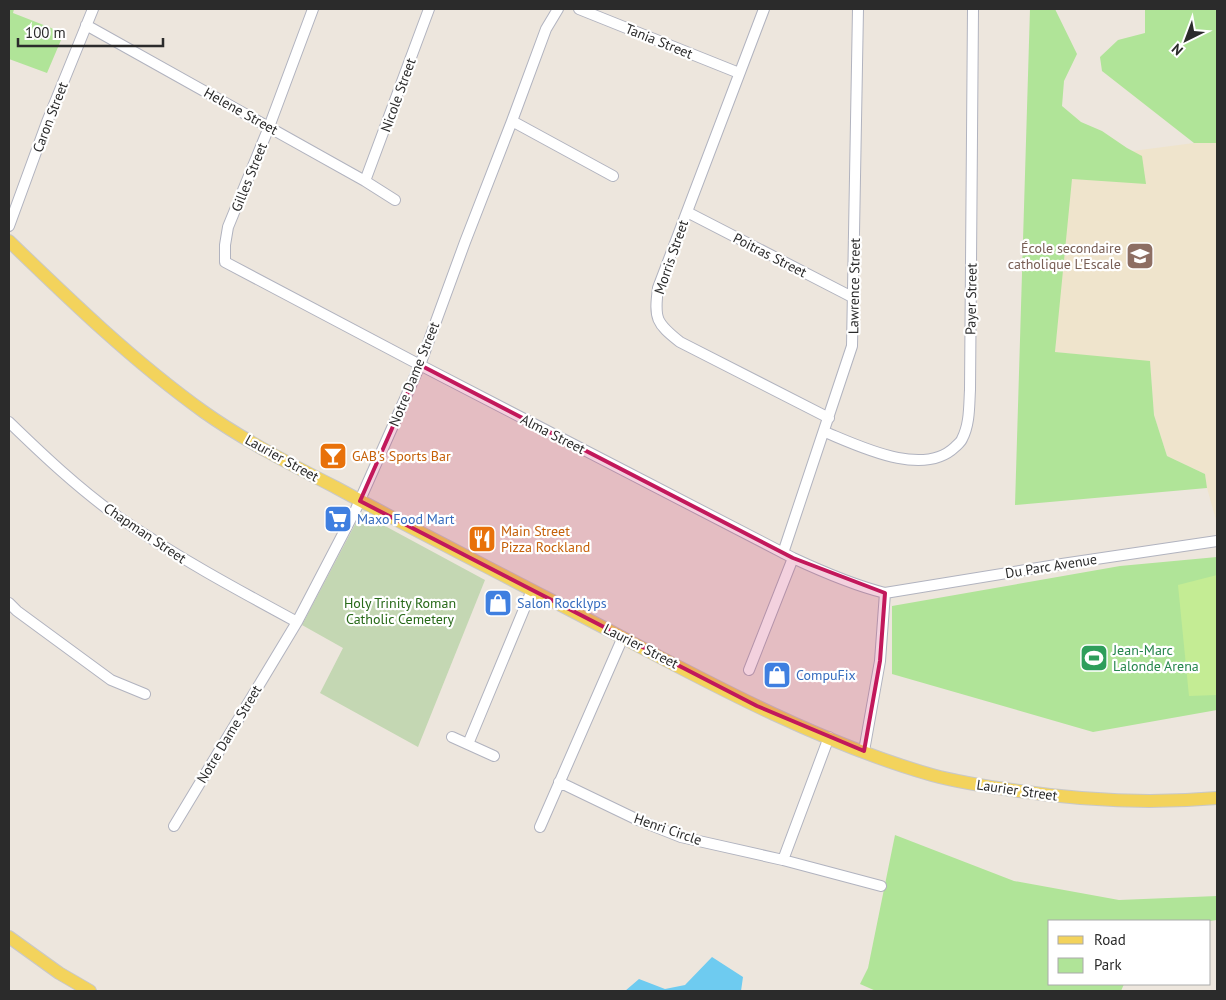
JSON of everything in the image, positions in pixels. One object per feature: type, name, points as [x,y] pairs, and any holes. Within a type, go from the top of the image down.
[{"type":"main road","name":"Laurier Street","points":[[9,241],[116,343],[205,413],[253,443],[360,501],[757,706],[864,751],[917,770],[953,780],[1046,795],[1121,802],[1217,798]]},
{"type":"main road","points":[[9,937],[59,973],[90,991]]},
{"type":"main road","points":[[9,948],[27,959],[59,973]]},
{"type":"street","name":"Caron Street","points":[[9,226],[47,122],[93,9]]},
{"type":"street","name":"Gilles Street","points":[[225,262],[228,227],[269,127],[313,9]]},
{"type":"street","name":"Nicole Street","points":[[365,181],[429,9]]},
{"type":"street","name":"Notre Dame Street","points":[[174,826],[297,622],[360,501],[420,366],[546,29],[558,9]]},
{"type":"street","name":"Tania Street","points":[[579,9],[739,74]]},
{"type":"street","name":"Morris Street","points":[[764,9],[658,288],[655,311],[663,328],[680,342],[829,418]]},
{"type":"street","name":"Lawrence Street","points":[[783,553],[852,346],[858,9]]},
{"type":"street","name":"Payer Street","points":[[824,432],[862,447],[904,459],[926,460],[948,454],[962,439],[968,417],[970,390],[973,9]]},
{"type":"street","name":"Helene Street","points":[[86,25],[396,200]]},
{"type":"street","points":[[512,121],[613,176]]},
{"type":"street","name":"Poitras Street","points":[[686,212],[854,298]]},
{"type":"street","name":"Alma Street","points":[[225,262],[420,366],[783,553],[826,574],[885,593]]},
{"type":"street","name":"Chapman Street","points":[[9,422],[58,470],[117,516],[196,567],[297,622]]},
{"type":"street","name":"Du Parc Avenue","points":[[885,593],[1217,541]]},
{"type":"street","points":[[749,670],[793,558]]},
{"type":"street","points":[[468,744],[532,590]]},
{"type":"street","points":[[864,751],[880,660],[885,593]]},
{"type":"street","points":[[9,602],[17,611],[111,680],[145,694]]},
{"type":"street","points":[[540,827],[623,637]]},
{"type":"street","points":[[452,737],[494,756]]},
{"type":"street","points":[[783,860],[829,737]]},
{"type":"street","name":"Henri Circle","points":[[559,782],[638,820],[681,837],[783,860],[881,886]]},
{"type":"highlighted area","points":[[420,365],[793,558],[885,593],[880,661],[864,751],[757,706],[360,501]]},
{"type":"shaded area","name":"École secondaire catholique L'Escale","points":[[1194,143],[1217,143],[1217,520],[1207,488],[1205,474],[1167,456],[1154,415],[1150,362],[1055,352],[1071,159]]},
{"type":"green space","points":[[9,9],[14,9],[13,13],[64,33],[47,73],[9,59]]},
{"type":"green space","points":[[1030,9],[1055,9],[1077,54],[1064,81],[1062,106],[1081,122],[1102,131],[1142,156],[1146,184],[1072,179],[1055,352],[1150,361],[1154,415],[1167,456],[1205,474],[1207,488],[1015,505]]},
{"type":"green space","points":[[1145,9],[1217,9],[1217,143],[1194,143],[1102,71],[1100,57],[1118,40],[1145,33]]},
{"type":"green space","name":"Holy Trinity Roman Catholic Cemetery","points":[[361,513],[485,580],[418,747],[320,693],[343,648],[302,625]]},
{"type":"green space","points":[[1217,557],[1217,710],[1093,732],[892,674],[892,606],[1120,566]]},
{"type":"green space","points":[[1217,575],[1217,695],[1189,696],[1178,585]]},
{"type":"green space","points":[[895,835],[1014,881],[1119,900],[1217,896],[1217,920],[1211,921],[1048,920],[1048,985],[1124,985],[1121,991],[876,991],[860,984],[868,968]]},
{"type":"water","points":[[712,957],[743,977],[741,991],[625,991],[639,979],[665,989],[685,985]]},
{"type":"place","name":"École secondaire catholique L'Escale","points":[[1140,256]]},
{"type":"place","name":"GAB's Sports Bar","points":[[333,456]]},
{"type":"place","name":"Maxo Food Mart","points":[[338,519]]},
{"type":"place","name":"Main Street Pizza Rockland","points":[[482,539]]},
{"type":"place","name":"Salon Rocklyps","points":[[498,603]]},
{"type":"place","name":"Jean-Marc Lalonde Arena","points":[[1094,658]]},
{"type":"place","name":"CompuFix","points":[[777,675]]}]
